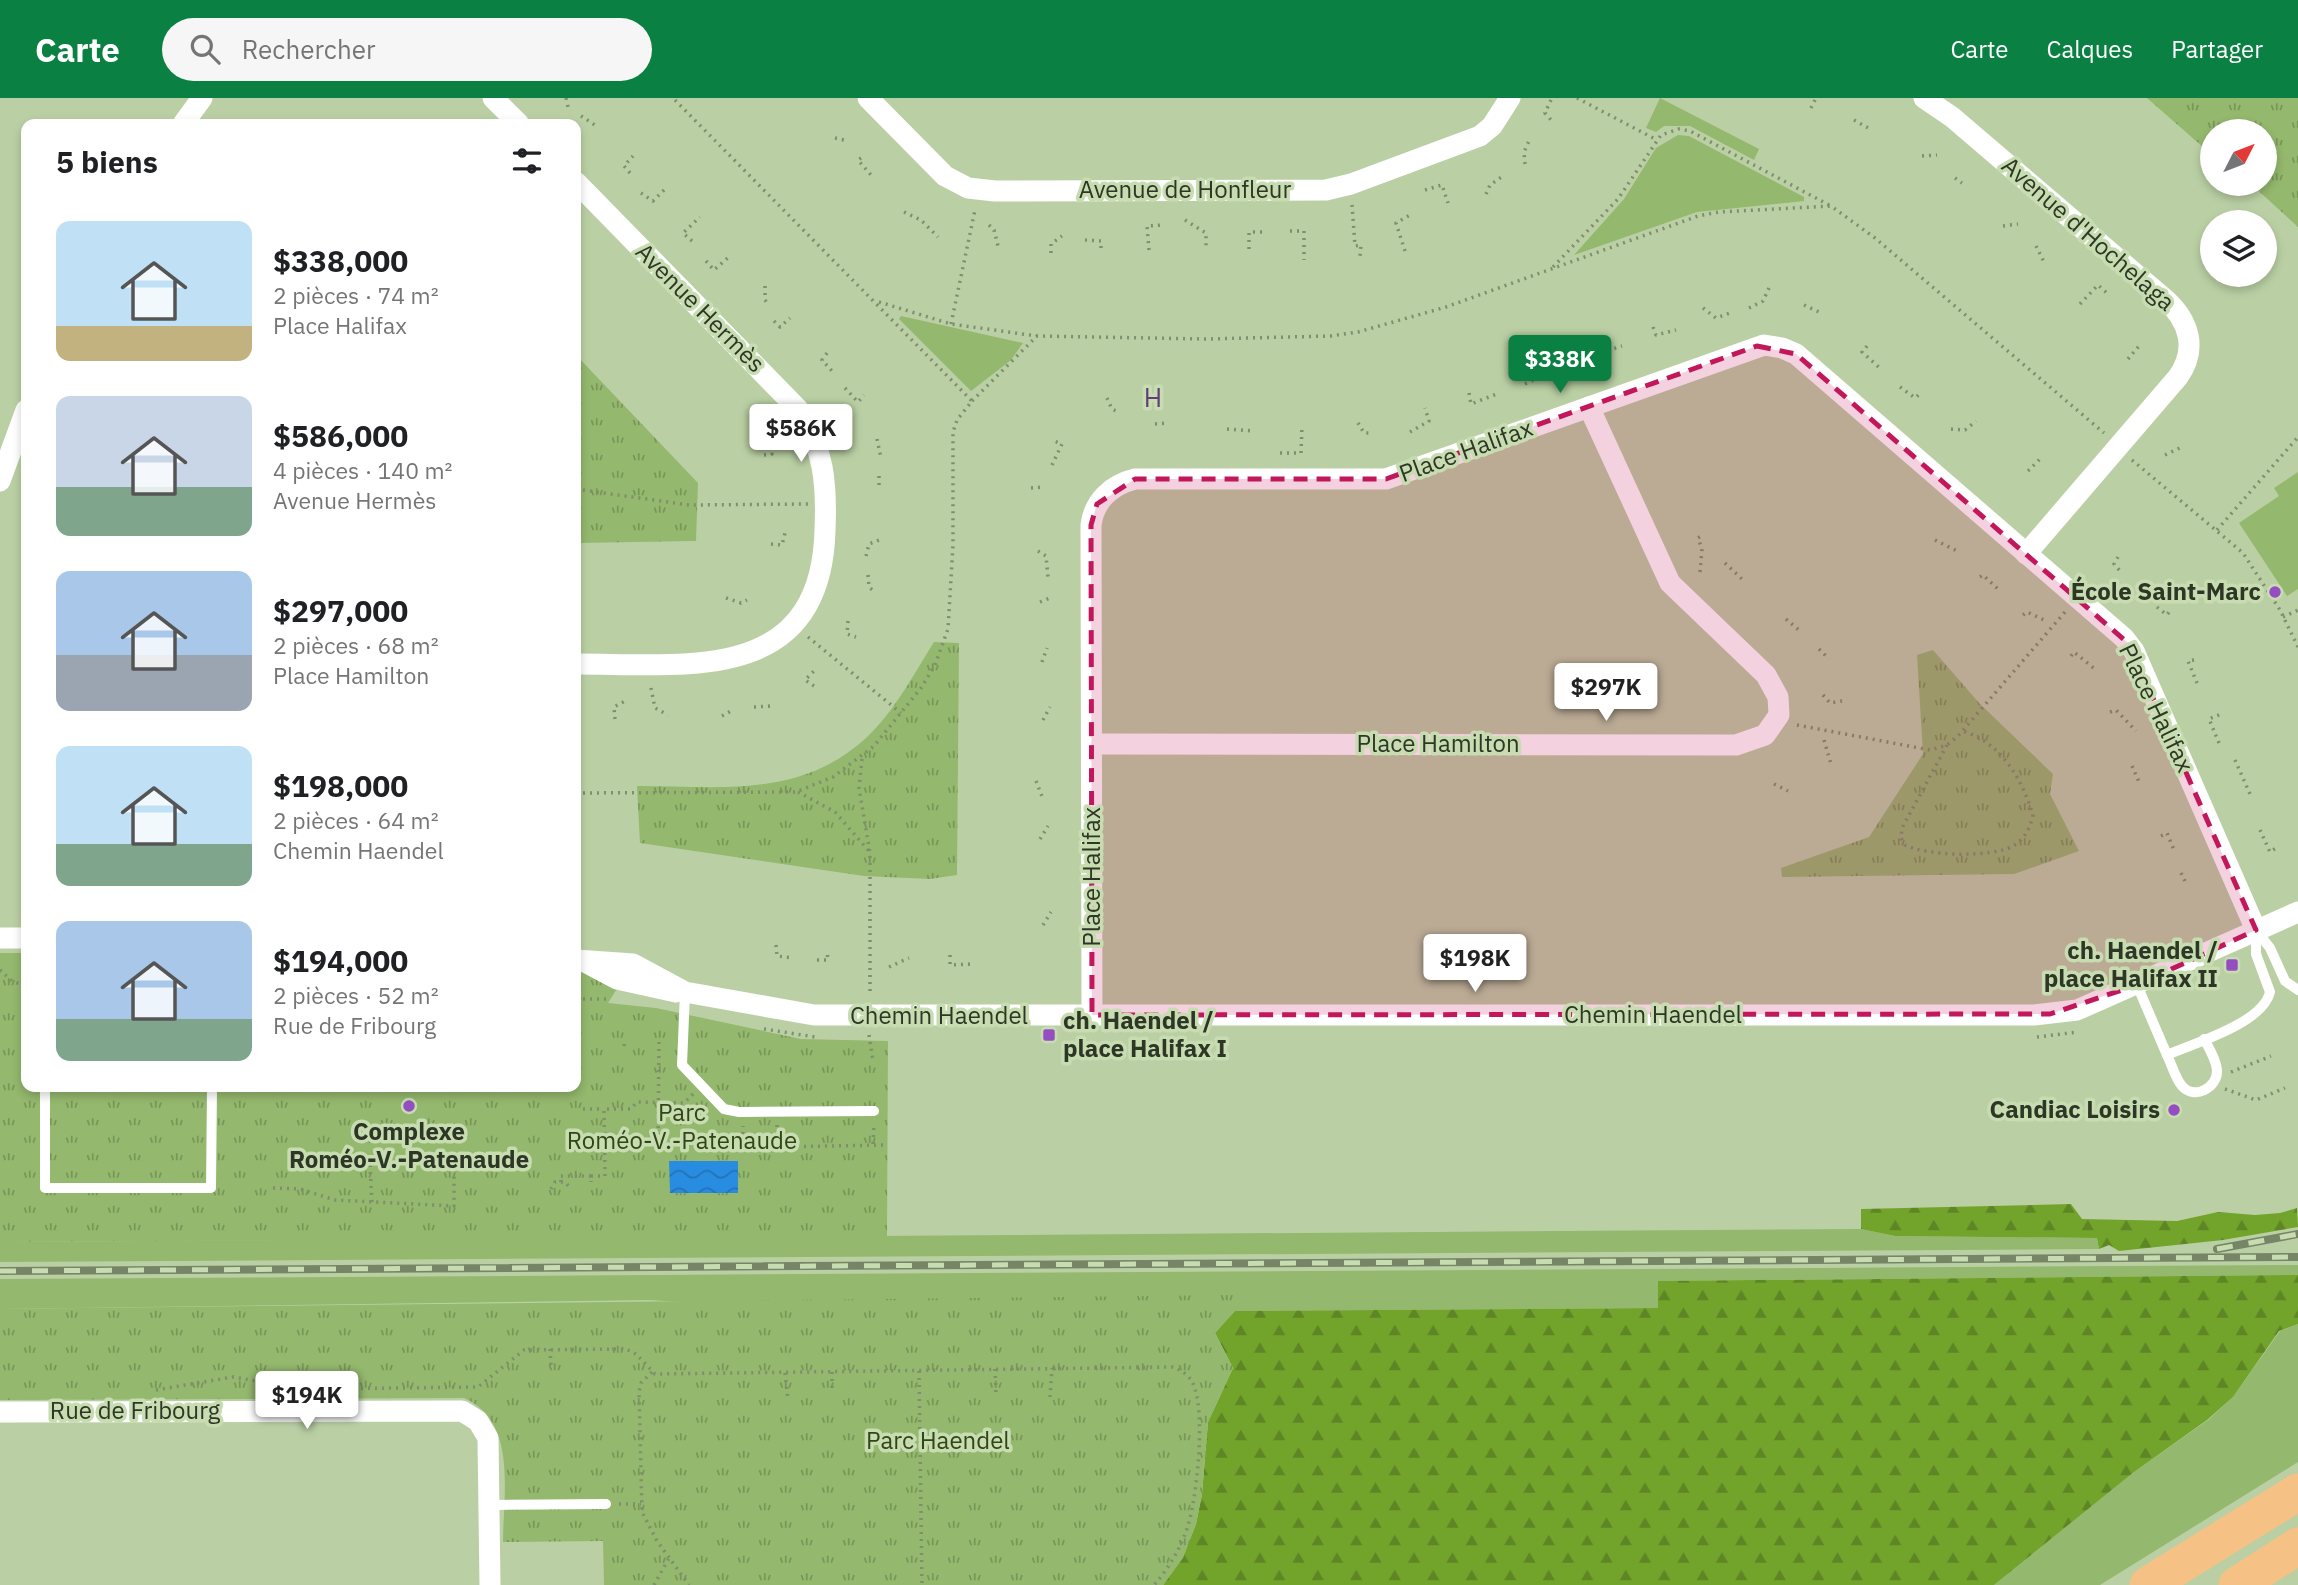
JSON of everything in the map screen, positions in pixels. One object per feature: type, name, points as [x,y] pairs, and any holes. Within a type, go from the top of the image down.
[{"type":"highway","points":[[2147,1585],[2298,1492]]},
{"type":"highway","points":[[2237,1585],[2298,1546]]},
{"type":"street","points":[[187,119],[202,98]]},
{"type":"street","points":[[493,98],[514,119]]},
{"type":"street","name":"Avenue de Honfleur","points":[[868,98],[945,176],[980,190],[1326,190],[1351,184],[1484,133],[1499,117],[1510,98]]},
{"type":"street","name":"Avenue d'Hochelaga","points":[[1924,98],[1952,117],[2166,300],[2182,318],[2189,334],[2188,355],[2178,377],[2026,554]]},
{"type":"street","name":"Avenue Hermès","points":[[581,187],[798,409],[813,433],[821,457],[826,504],[822,564],[813,593],[793,624],[761,648],[744,657],[705,664],[581,664]]},
{"type":"street","name":"Place Halifax","points":[[1093,1016],[1091,526],[1097,504],[1108,492],[1135,479],[1386,479],[1756,346],[1782,348],[1796,354],[2129,643],[2256,930]]},
{"type":"street","name":"Place Hamilton","points":[[1092,744],[1736,745],[1765,735],[1773,729],[1779,715],[1773,686],[1760,668],[1670,583],[1589,407]]},
{"type":"street","points":[[0,481],[21,424]]},
{"type":"street","name":"Chemin Haendel","points":[[581,961],[633,964],[685,992],[814,1015],[2034,1016],[2077,1010],[2298,912]]},
{"type":"street","points":[[0,938],[21,938]]},
{"type":"street","name":"Rue de Fribourg","points":[[0,1412],[452,1409],[478,1421],[488,1438],[490,1585]]},
{"type":"lane","points":[[2256,930],[2270,948],[2285,981],[2298,989]]},
{"type":"lane","points":[[2168,1055],[2253,1016],[2264,1008],[2270,992],[2256,954],[2256,930]]},
{"type":"lane","points":[[2137,985],[2182,1087],[2192,1091],[2203,1091],[2213,1084],[2217,1072],[2204,1039]]},
{"type":"lane","points":[[685,992],[680,1059],[686,1071],[730,1111],[874,1111]]},
{"type":"lane","points":[[45,1092],[45,1188],[211,1188],[212,1092]]},
{"type":"lane","points":[[490,1505],[606,1504]]},
{"type":"path","points":[[566,98],[568,107]]},
{"type":"path","points":[[1577,98],[1657,140]]},
{"type":"path","points":[[1811,108],[1816,98]]},
{"type":"path","points":[[1551,100],[1545,113],[1552,121]]},
{"type":"path","points":[[581,116],[598,127]]},
{"type":"path","points":[[1854,120],[1870,129]]},
{"type":"path","points":[[1550,270],[1618,199],[1657,140],[1670,131],[1690,131],[1831,206],[1875,238],[2109,437]]},
{"type":"path","points":[[835,138],[848,141]]},
{"type":"path","points":[[1525,164],[1524,152],[1529,141]]},
{"type":"path","points":[[1922,156],[1937,155]]},
{"type":"path","points":[[631,173],[624,166],[633,156]]},
{"type":"path","points":[[860,158],[858,160],[871,175]]},
{"type":"path","points":[[1486,194],[1490,185],[1503,176]]},
{"type":"path","points":[[1955,178],[1962,183]]},
{"type":"path","points":[[1351,184],[1355,246],[1361,245],[1360,256]]},
{"type":"path","points":[[1425,190],[1442,185],[1448,202]]},
{"type":"path","points":[[641,193],[653,201],[665,189]]},
{"type":"path","points":[[951,324],[976,204]]},
{"type":"path","points":[[875,299],[904,312],[951,324],[1037,336],[1206,339],[1344,334],[1446,307],[1698,216],[1719,212],[1831,206]]},
{"type":"path","points":[[904,212],[921,220],[938,237]]},
{"type":"path","points":[[1405,251],[1396,223],[1410,215]]},
{"type":"path","points":[[692,241],[682,233],[700,217]]},
{"type":"path","points":[[1185,220],[1206,233],[1206,246]]},
{"type":"path","points":[[2003,226],[2018,224]]},
{"type":"path","points":[[989,225],[994,230],[999,250]]},
{"type":"path","points":[[1149,250],[1147,226],[1164,225]]},
{"type":"path","points":[[1290,232],[1304,231],[1304,260]]},
{"type":"path","points":[[1249,249],[1249,232],[1267,232]]},
{"type":"path","points":[[1051,253],[1051,244],[1062,236]]},
{"type":"path","points":[[1085,240],[1101,241],[1101,249]]},
{"type":"path","points":[[2036,246],[2044,262]]},
{"type":"path","points":[[706,261],[714,270],[731,255]]},
{"type":"path","points":[[2080,304],[2098,285],[2108,294]]},
{"type":"path","points":[[765,286],[765,300],[769,305]]},
{"type":"path","points":[[1749,307],[1763,301],[1769,288]]},
{"type":"path","points":[[1804,305],[1819,312]]},
{"type":"path","points":[[1703,308],[1716,318],[1733,312]]},
{"type":"path","points":[[774,321],[780,327],[790,318]]},
{"type":"path","points":[[1653,327],[1656,335],[1676,330]]},
{"type":"path","points":[[972,401],[1037,336]]},
{"type":"path","points":[[1593,345],[1597,354],[1622,346]]},
{"type":"path","points":[[1867,346],[1862,352],[1882,370]]},
{"type":"path","points":[[2128,359],[2139,346]]},
{"type":"path","points":[[827,353],[821,360],[832,371]]},
{"type":"path","points":[[1525,384],[1546,374],[1542,361]]},
{"type":"path","points":[[1900,387],[1915,398],[1921,393]]},
{"type":"path","points":[[845,388],[858,402],[864,395]]},
{"type":"path","points":[[1469,393],[1471,404],[1497,394]]},
{"type":"path","points":[[1107,398],[1112,409],[1120,413]]},
{"type":"path","points":[[1410,432],[1429,421],[1425,408]]},
{"type":"path","points":[[1951,429],[1965,430],[1976,421]]},
{"type":"path","points":[[1155,424],[1167,423]]},
{"type":"path","points":[[1358,423],[1364,433],[1370,433]]},
{"type":"path","points":[[1280,453],[1301,453],[1302,426]]},
{"type":"path","points":[[1227,429],[1253,431]]},
{"type":"path","points":[[2217,530],[2298,437]]},
{"type":"path","points":[[764,455],[772,454],[767,438]]},
{"type":"path","points":[[877,439],[881,458]]},
{"type":"path","points":[[1052,465],[1062,444],[1054,441]]},
{"type":"path","points":[[2165,454],[2182,447]]},
{"type":"path","points":[[2028,471],[2042,457]]},
{"type":"path","points":[[2127,457],[2244,553],[2298,647]]},
{"type":"path","points":[[878,476],[879,489]]},
{"type":"path","points":[[1031,488],[1043,487]]},
{"type":"path","points":[[581,490],[689,505],[813,504]]},
{"type":"path","points":[[771,544],[782,545],[786,529]]},
{"type":"path","points":[[1700,572],[1702,549],[1698,538],[1704,534]]},
{"type":"path","points":[[866,556],[869,544],[879,540]]},
{"type":"path","points":[[1935,540],[1956,551]]},
{"type":"path","points":[[1038,551],[1046,556],[1048,577]]},
{"type":"path","points":[[2118,557],[2114,564],[2121,572]]},
{"type":"path","points":[[1725,563],[1743,580]]},
{"type":"path","points":[[868,575],[869,587],[876,592]]},
{"type":"path","points":[[1980,577],[1983,575],[1999,590]]},
{"type":"path","points":[[726,598],[741,603],[747,600]]},
{"type":"path","points":[[1040,602],[1050,598]]},
{"type":"path","points":[[1962,731],[1989,744],[2021,781],[2033,815],[2023,838],[2011,847],[1935,853],[1905,845],[1901,838],[1902,828],[1947,745],[2071,606]]},
{"type":"path","points":[[2157,607],[2167,615],[2171,609]]},
{"type":"path","points":[[2283,617],[2298,610]]},
{"type":"path","points":[[2022,615],[2027,612],[2044,620]]},
{"type":"path","points":[[1786,619],[1801,631]]},
{"type":"path","points":[[848,621],[847,634],[856,637]]},
{"type":"path","points":[[801,631],[901,713]]},
{"type":"path","points":[[1042,662],[1048,648]]},
{"type":"path","points":[[1819,649],[1829,659]]},
{"type":"path","points":[[2071,656],[2074,652],[2096,670]]},
{"type":"path","points":[[2194,660],[2188,661],[2197,683]]},
{"type":"path","points":[[814,686],[805,680],[815,670]]},
{"type":"path","points":[[651,688],[655,708],[668,715]]},
{"type":"path","points":[[1823,695],[1830,703],[1842,701]]},
{"type":"path","points":[[615,719],[614,707],[627,700]]},
{"type":"path","points":[[754,707],[772,706]]},
{"type":"path","points":[[1043,720],[1050,707]]},
{"type":"path","points":[[722,716],[731,710]]},
{"type":"path","points":[[2110,712],[2116,710],[2136,732]]},
{"type":"path","points":[[2219,743],[2209,719],[2221,714]]},
{"type":"path","points":[[1792,724],[1930,750],[1947,745]]},
{"type":"path","points":[[1824,740],[1831,764]]},
{"type":"path","points":[[862,757],[859,788],[870,852],[870,1000]]},
{"type":"path","points":[[2235,760],[2250,794]]},
{"type":"path","points":[[2132,766],[2139,782]]},
{"type":"path","points":[[1036,781],[1043,799]]},
{"type":"path","points":[[1774,784],[1788,791]]},
{"type":"path","points":[[796,792],[819,801],[835,812],[870,852]]},
{"type":"path","points":[[1040,839],[1048,826]]},
{"type":"path","points":[[2260,830],[2270,852],[2276,848]]},
{"type":"path","points":[[2161,836],[2167,833],[2174,850]]},
{"type":"path","points":[[2181,873],[2185,881]]},
{"type":"path","points":[[1043,925],[1051,912]]},
{"type":"path","points":[[776,945],[777,956],[793,958]]},
{"type":"path","points":[[817,960],[828,960],[827,952]]},
{"type":"path","points":[[950,954],[950,965],[971,964]]},
{"type":"path","points":[[889,967],[909,958]]},
{"type":"path","points":[[0,970],[12,981],[21,984]]},
{"type":"path","points":[[870,1030],[869,1050],[873,1061]]},
{"type":"path","points":[[659,1042],[658,1144],[742,1146],[743,1123],[751,1122]]},
{"type":"path","points":[[2244,1067],[2271,1056]]},
{"type":"path","points":[[583,1109],[631,1109],[638,1102],[684,1103],[701,1086]]},
{"type":"path","points":[[2225,1089],[2256,1100],[2285,1088]]},
{"type":"path","points":[[561,1182],[560,1176],[591,1179],[605,1176],[604,1109]]},
{"type":"path","points":[[765,1123],[777,1124],[777,1147],[883,1145]]},
{"type":"path","points":[[802,1146],[802,1154]]},
{"type":"path","points":[[370,1165],[372,1203]]},
{"type":"path","points":[[273,1188],[300,1189],[334,1200],[454,1206],[454,1166]]},
{"type":"path","points":[[551,1189],[555,1182],[565,1182],[571,1189]]},
{"type":"path","points":[[550,1349],[551,1366]]},
{"type":"path","name":"Rue de Fribourg","points":[[152,1390],[233,1377],[303,1389],[478,1387],[520,1351],[550,1349],[626,1349],[636,1354],[652,1372]]},
{"type":"path","points":[[689,1585],[646,1521],[641,1504],[639,1392],[641,1383],[652,1372],[785,1373],[1173,1367],[1183,1371],[1195,1388],[1198,1448],[1192,1508],[1175,1556],[1154,1585]]},
{"type":"path","points":[[1051,1397],[1052,1368]]},
{"type":"path","points":[[995,1369],[996,1395]]},
{"type":"path","points":[[919,1371],[922,1585]]},
{"type":"path","points":[[832,1372],[832,1393]]},
{"type":"path","points":[[785,1373],[788,1400]]},
{"type":"path","points":[[893,1448],[946,1448]]},
{"type":"path","points":[[632,1504],[641,1504]]},
{"type":"path","points":[[654,1585],[669,1558]]},
{"type":"highlighted area","points":[[1757,346],[1796,354],[2129,644],[2256,930],[2137,985],[2050,1014],[1092,1015],[1091,525],[1097,504],[1135,479],[1386,479]]},
{"type":"green space","points":[[1660,98],[1759,149],[1754,160],[1690,126],[1664,126],[1656,132],[1646,128]]},
{"type":"green space","points":[[2147,98],[2298,98],[2298,227],[2264,196],[2277,196],[2277,119],[2200,119],[2200,144]]},
{"type":"green space","points":[[1678,135],[1689,136],[1804,197],[1804,201],[1697,212],[1574,255],[1624,199],[1656,148]]},
{"type":"green space","points":[[901,316],[1023,343],[1011,360],[971,391],[899,319]]},
{"type":"green space","points":[[581,360],[698,483],[696,541],[581,543]]},
{"type":"green space","points":[[2298,472],[2298,589],[2287,596],[2239,523],[2279,496],[2274,488]]},
{"type":"green space","points":[[934,642],[959,643],[957,875],[930,879],[864,876],[640,843],[637,786],[758,785],[814,771],[840,758],[876,728],[903,692]]},
{"type":"green space","points":[[1933,650],[1980,704],[2053,774],[2050,794],[2079,851],[2014,874],[1782,877],[1781,868],[1869,837],[1923,754],[1917,655]]},
{"type":"green space","name":"Parc Roméo-V.-Patenaude","points":[[0,953],[21,953],[21,1092],[581,1092],[581,971],[591,973],[618,987],[608,1003],[656,1008],[801,1039],[888,1041],[887,1237],[0,1242]]},
{"type":"green space","points":[[2071,1204],[2082,1219],[2177,1221],[2218,1212],[2255,1215],[2280,1213],[2297,1208],[2298,1227],[2223,1240],[2119,1251],[2109,1245],[2099,1249],[2097,1238],[1895,1236],[1861,1229],[1861,1209]]},
{"type":"green space","points":[[1861,1229],[1895,1236],[2097,1238],[2099,1249],[0,1262],[0,1242]]},
{"type":"green space","points":[[2298,1265],[2298,1275],[1659,1281],[1659,1308],[1236,1311],[1215,1333],[649,1300],[0,1309],[0,1279]]},
{"type":"green space","points":[[2298,1275],[2298,1324],[2279,1331],[2233,1397],[2207,1420],[2134,1472],[1994,1585],[1163,1585],[1183,1557],[1196,1524],[1202,1494],[1208,1422],[1233,1368],[1215,1333],[1235,1311],[1658,1308],[1658,1281]]},
{"type":"green space","name":"Parc Haendel","points":[[1236,1295],[1235,1311],[1215,1333],[1233,1368],[1208,1422],[1202,1494],[1196,1524],[1183,1558],[1163,1585],[604,1585],[603,1541],[503,1542],[505,1481],[500,1441],[493,1424],[481,1409],[464,1398],[0,1400],[0,1309]]},
{"type":"green space","points":[[2298,1324],[2298,1462],[2100,1585],[1994,1585],[2134,1472],[2208,1420],[2233,1397],[2280,1331]]},
{"type":"water","points":[[669,1161],[738,1161],[738,1193],[670,1193]]},
{"type":"railway","points":[[2217,1249],[2298,1234]]},
{"type":"railway","points":[[0,1271],[2298,1257]]},
{"type":"place","name":"École Saint-Marc","points":[[2275,592]]},
{"type":"place","name":"ch. Haendel / place Halifax II","points":[[2232,965]]},
{"type":"place","name":"ch. Haendel / place Halifax I","points":[[1049,1035]]},
{"type":"place","name":"Complexe Roméo-V.-Patenaude","points":[[409,1106]]},
{"type":"place","name":"Candiac Loisirs","points":[[2174,1110]]},
{"type":"district","name":"H","points":[[1154,398]]}]
